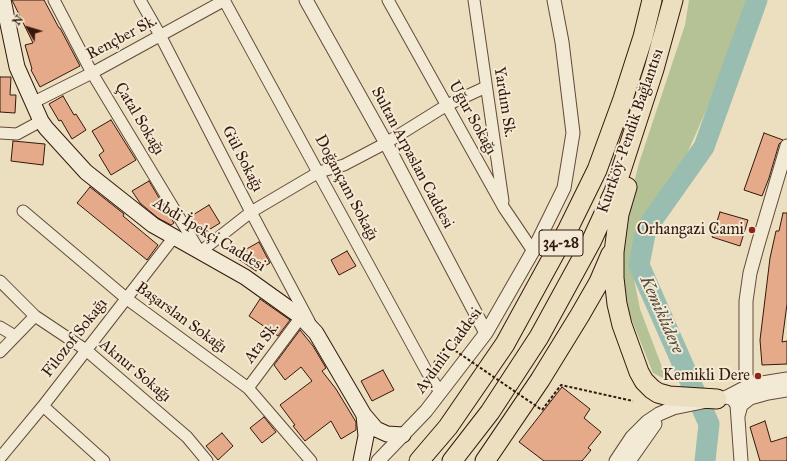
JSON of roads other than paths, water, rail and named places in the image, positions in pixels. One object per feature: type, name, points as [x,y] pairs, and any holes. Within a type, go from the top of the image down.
[{"type":"highway","name":"Kurtköy-Pendik Bağlantısı","points":[[419,461],[448,427],[505,344],[568,229],[597,170],[623,99],[643,37],[652,0]]},
{"type":"highway","name":"Kurtköy-Pendik Bağlantısı","points":[[452,461],[490,412],[539,337],[591,242],[614,192],[654,69],[673,2]]},
{"type":"highway","points":[[673,2],[656,100],[619,214],[614,252],[614,278],[617,304],[622,325],[639,372],[644,381],[652,389],[671,402],[722,398]]},
{"type":"highway","points":[[485,461],[540,380],[580,315],[599,282],[609,260],[616,237]]},
{"type":"highway","points":[[413,461],[448,427]]},
{"type":"main road","name":"Abdi İpekçi Caddesi","points":[[3,0],[17,67],[32,103],[46,128],[86,172],[153,225],[245,277],[301,317],[316,333],[364,415],[366,436],[361,461]]},
{"type":"main road","points":[[364,415],[376,429],[387,434],[403,435]]},
{"type":"street","name":"Çatal Sokağı","points":[[54,0],[92,72],[200,252]]},
{"type":"street","name":"Gül Sokağı","points":[[140,0],[316,333]]},
{"type":"street","name":"Rençber Sk.","points":[[32,103],[225,0]]},
{"type":"street","name":"Doğançam Sokağı","points":[[225,0],[427,372],[440,392]]},
{"type":"street","name":"Sultan Arpaslan Caddesi","points":[[306,0],[386,143],[486,333]]},
{"type":"street","name":"Uğur Sokağı","points":[[388,0],[504,208],[532,251]]},
{"type":"street","points":[[466,0],[475,17]]},
{"type":"street","name":"Yardım Sk.","points":[[474,0],[475,17],[504,208]]},
{"type":"street","name":"Aydınlı Caddesi","points":[[378,461],[426,412],[486,333],[532,251],[564,188],[573,133],[562,42],[554,0]]},
{"type":"street","points":[[200,252],[251,212],[319,172],[344,164],[386,143],[447,106],[486,87]]},
{"type":"street","points":[[0,133],[17,134],[41,121]]},
{"type":"street","points":[[768,393],[758,391],[748,380],[746,301],[750,273],[787,146]]},
{"type":"street","name":"Başarslan Sokağı","points":[[23,211],[127,299],[248,388],[311,461]]},
{"type":"street","name":"Filozof Sokağı","points":[[0,458],[43,406],[174,237]]},
{"type":"street","name":"Aknur Sokağı","points":[[0,281],[35,316],[86,350],[187,437],[208,461]]},
{"type":"street","points":[[1,348],[35,316]]},
{"type":"street","name":"Ata Sk.","points":[[248,388],[301,317]]},
{"type":"street","points":[[0,327],[15,336]]},
{"type":"street","points":[[722,398],[748,380],[787,379]]},
{"type":"street","points":[[738,416],[741,405],[745,401],[756,396],[787,390]]},
{"type":"street","points":[[722,398],[733,399],[736,402],[741,461]]},
{"type":"street","points":[[616,461],[632,437],[671,402]]},
{"type":"street","points":[[629,461],[671,402]]},
{"type":"street","points":[[43,406],[104,461]]},
{"type":"waterway","name":"Kemiklidere","points":[[705,461],[709,424],[639,265],[646,229],[704,147],[757,0]]},
{"type":"place","name":"Orhangazi Cami","points":[[752,230]]},
{"type":"place","name":"Kemikli Dere","points":[[758,376]]}]
